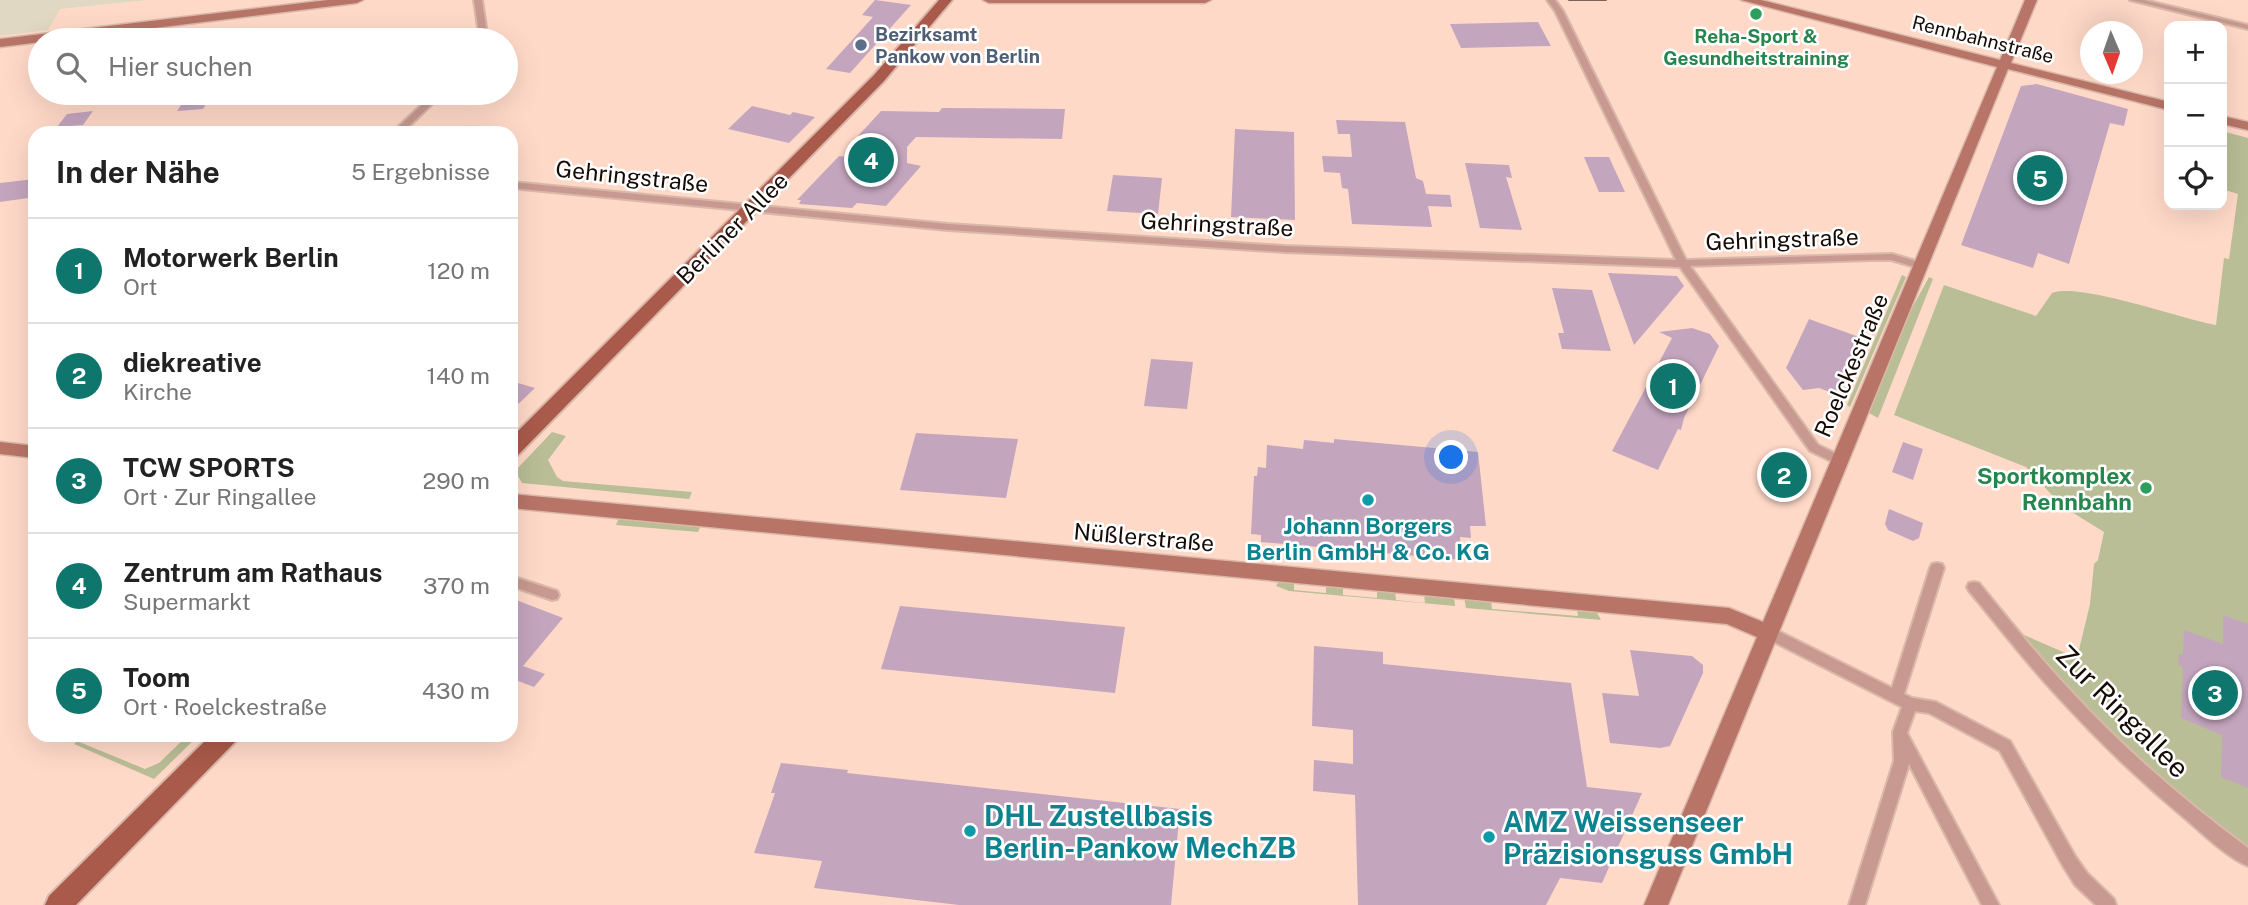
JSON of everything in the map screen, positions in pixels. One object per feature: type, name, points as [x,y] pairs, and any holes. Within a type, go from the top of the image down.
[{"type":"main road","name":"Berliner Allee","points":[[518,443],[874,83],[946,0]]},
{"type":"main road","points":[[58,905],[220,742]]},
{"type":"street","points":[[125,28],[357,0]]},
{"type":"street","points":[[478,0],[482,28]]},
{"type":"street","points":[[989,0],[1205,0]]},
{"type":"street","points":[[1551,0],[1559,11],[1683,264],[1814,448],[1839,460]]},
{"type":"street","name":"Rennbahnstraße","points":[[1747,0],[2164,105]]},
{"type":"street","name":"Roelckestraße","points":[[1656,905],[2031,0]]},
{"type":"street","points":[[2134,0],[2248,27]]},
{"type":"street","points":[[0,43],[28,40]]},
{"type":"street","points":[[404,126],[426,105]]},
{"type":"street","points":[[2227,121],[2248,126]]},
{"type":"street","name":"Gehringstraße","points":[[518,186],[948,227],[1276,249],[1683,264],[1892,257],[1922,266]]},
{"type":"street","points":[[0,448],[28,451]]},
{"type":"street","name":"Nüßlerstraße","points":[[518,502],[1729,617],[1769,633]]},
{"type":"street","points":[[1857,905],[1902,761],[1900,732],[1903,701],[1937,568]]},
{"type":"street","points":[[518,584],[552,596]]},
{"type":"street","name":"Zur Ringallee","points":[[1974,587],[2064,694],[2113,744],[2173,798],[2248,858]]},
{"type":"street","points":[[1769,633],[1903,701],[1930,707],[2005,746],[2069,861],[2081,879],[2108,905]]},
{"type":"street","points":[[1900,732],[1991,905]]},
{"type":"shaded area","points":[[0,0],[147,0],[60,9],[49,28],[28,28],[28,32],[0,36]]},
{"type":"green space","name":"Sportkomplex Rennbahn","points":[[2227,132],[2248,138],[2248,849],[2186,799],[2127,746],[2017,632],[2077,658],[2090,604],[2094,564],[2098,560],[2104,532],[2062,506],[2026,467],[1894,415],[1944,285],[2036,316],[2052,293],[2065,291],[2107,297],[2216,325],[2224,258],[2229,259],[2238,194],[2227,191]]},
{"type":"green space","points":[[1902,275],[1906,277],[1850,407],[1847,405]]},
{"type":"green space","points":[[1929,277],[1933,279],[1878,418],[1869,413],[1911,310]]},
{"type":"green space","points":[[552,432],[566,436],[548,460],[557,477],[563,481],[692,492],[689,499],[522,483],[518,476],[518,468]]},
{"type":"green space","points":[[618,520],[701,525],[698,532],[616,525]]},
{"type":"green space","points":[[1280,580],[1294,581],[1294,590],[1326,593],[1326,584],[1343,586],[1343,595],[1377,598],[1377,589],[1395,591],[1396,600],[1425,603],[1424,593],[1454,596],[1455,606],[1289,591],[1276,586]]},
{"type":"green space","points":[[1464,597],[1491,600],[1492,609],[1578,616],[1577,608],[1595,609],[1601,620],[1466,608]]},
{"type":"green space","points":[[79,742],[145,769],[159,763],[181,742],[192,742],[154,779],[74,744]]},
{"type":"building","name":"Bezirksamt Pankow von Berlin","points":[[875,0],[911,5],[850,73],[826,69],[873,17],[862,15]]},
{"type":"building","points":[[1538,22],[1551,46],[1461,48],[1450,24]]},
{"type":"building","points":[[2037,84],[2128,109],[2124,126],[2110,123],[2069,264],[2038,253],[2033,268],[1961,245],[2021,86]]},
{"type":"building","points":[[181,105],[206,105],[203,109],[177,111]]},
{"type":"building","points":[[752,106],[790,115],[793,112],[815,117],[789,143],[728,129]]},
{"type":"building","points":[[942,108],[1065,109],[1062,139],[916,137],[907,147],[907,163],[921,166],[886,206],[857,203],[852,208],[799,204],[801,200],[797,200],[839,156],[846,157],[865,138],[858,136],[881,111],[939,112]]},
{"type":"building","points":[[93,111],[83,125],[58,126],[67,114]]},
{"type":"building","points":[[1336,120],[1405,122],[1416,178],[1423,181],[1426,194],[1450,195],[1452,207],[1428,206],[1432,227],[1352,224],[1348,189],[1342,188],[1340,173],[1324,172],[1322,156],[1352,157],[1350,134],[1338,134]]},
{"type":"building","points":[[1235,129],[1294,132],[1295,220],[1231,217]]},
{"type":"building","points":[[1584,157],[1609,157],[1625,192],[1599,192]]},
{"type":"building","points":[[1465,163],[1509,165],[1512,178],[1506,177],[1522,230],[1480,228]]},
{"type":"building","points":[[1113,175],[1162,178],[1158,214],[1107,211]]},
{"type":"building","points":[[28,180],[28,198],[0,202],[0,183]]},
{"type":"building","points":[[1608,273],[1677,276],[1684,286],[1634,345]]},
{"type":"building","points":[[1552,288],[1592,290],[1611,351],[1562,349],[1558,333],[1564,333]]},
{"type":"building","points":[[1809,319],[1862,338],[1838,395],[1819,388],[1803,390],[1786,368]]},
{"type":"building","points":[[1692,328],[1710,334],[1719,346],[1684,418],[1681,430],[1678,429],[1658,470],[1612,451],[1672,338],[1659,332]]},
{"type":"building","points":[[1151,359],[1193,362],[1187,409],[1144,406]]},
{"type":"building","points":[[518,383],[535,388],[518,404]]},
{"type":"building","points":[[916,433],[1018,439],[1006,498],[900,490]]},
{"type":"building","name":"Johann Borgers Berlin GmbH & Co. KG","points":[[1334,439],[1478,452],[1486,526],[1470,526],[1471,538],[1460,537],[1462,560],[1261,542],[1261,535],[1251,534],[1254,476],[1257,476],[1258,467],[1266,468],[1267,445],[1303,449],[1304,440],[1334,443]]},
{"type":"building","points":[[1903,442],[1923,449],[1913,480],[1892,472]]},
{"type":"building","points":[[1889,509],[1923,523],[1919,538],[1913,541],[1888,530],[1885,524]]},
{"type":"building","points":[[518,601],[563,618],[523,666],[545,674],[534,687],[518,681]]},
{"type":"building","points":[[900,606],[1125,627],[1115,693],[881,669]]},
{"type":"building","points":[[2223,615],[2248,624],[2248,788],[2221,777],[2222,735],[2181,718],[2183,667],[2178,664],[2179,654],[2183,655],[2184,630],[2223,644]]},
{"type":"building","points":[[1314,646],[1383,652],[1383,664],[1571,683],[1587,787],[1642,793],[1602,883],[1560,878],[1546,905],[1358,905],[1355,795],[1313,791],[1314,760],[1353,764],[1353,730],[1312,726]]},
{"type":"building","points":[[1630,650],[1692,656],[1703,665],[1703,673],[1670,746],[1660,748],[1610,743],[1602,693],[1639,696]]},
{"type":"building","name":"DHL Zustellbasis Berlin-Pankow MechZB","points":[[781,763],[848,770],[847,773],[1180,809],[1171,905],[959,905],[814,888],[822,861],[754,853],[775,793],[771,793]]},
{"type":"tram line","points":[[1569,0],[1606,0]]},
{"type":"place","name":"Reha-Sport & Gesundheitstraining","points":[[1756,14]]},
{"type":"place","name":"Bezirksamt Pankow von Berlin","points":[[861,45]]},
{"type":"place","name":"Zentrum am Rathaus","points":[[871,160]]},
{"type":"place","name":"Toom","points":[[2040,178]]},
{"type":"place","name":"Motorwerk Berlin","points":[[1673,386]]},
{"type":"place","name":"diekreative","points":[[1784,475]]},
{"type":"place","name":"Sportkomplex Rennbahn","points":[[2146,488]]},
{"type":"place","name":"Johann Borgers Berlin GmbH & Co. KG","points":[[1368,500]]},
{"type":"place","name":"TCW SPORTS","points":[[2215,693]]},
{"type":"place","name":"DHL Zustellbasis Berlin-Pankow MechZB","points":[[970,831]]},
{"type":"place","name":"AMZ Weissenseer Präzisionsguss GmbH","points":[[1489,837]]}]
